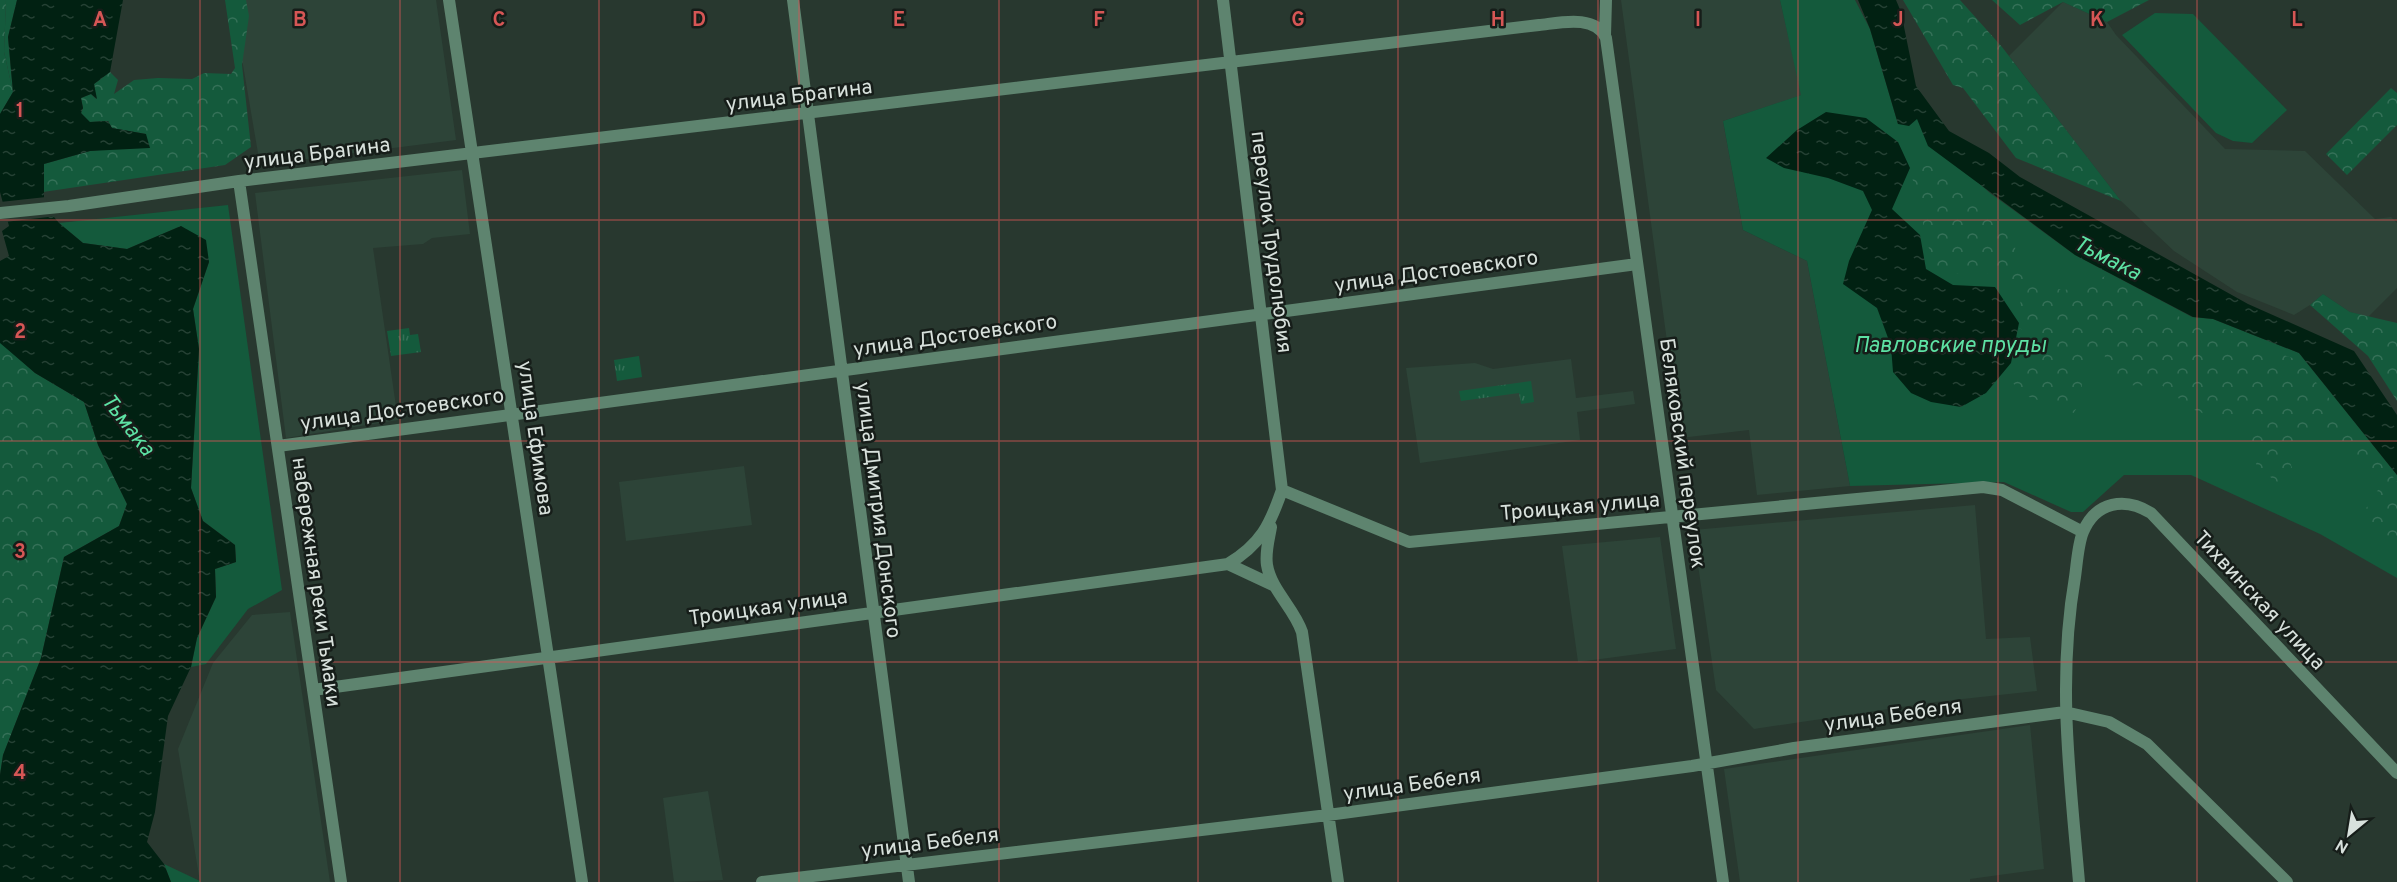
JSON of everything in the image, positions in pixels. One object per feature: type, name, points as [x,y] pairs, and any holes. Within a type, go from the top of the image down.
[{"type":"street","name":"улица Ефимова","points":[[449,0],[582,882]]},
{"type":"street","name":"улица Дмитрия Донского","points":[[793,0],[909,882]]},
{"type":"street","name":"переулок Трудолюбия","points":[[1223,0],[1282,490]]},
{"type":"street","name":"Беляковский переулок","points":[[1606,0],[1603,33],[1723,882]]},
{"type":"street","name":"улица Брагина","points":[[0,213],[807,113],[1577,22],[1590,24],[1603,33]]},
{"type":"street","name":"набережная реки Тьмаки","points":[[239,182],[341,882]]},
{"type":"street","name":"улица Достоевского","points":[[278,446],[1637,264]]},
{"type":"street","name":"Троицкая улица","points":[[313,690],[1228,564],[1254,546],[1271,522],[1282,490],[1409,542],[1983,487],[2002,490],[2083,532]]},
{"type":"street","name":"Тихвинская улица","points":[[2083,532],[2096,514],[2115,503],[2128,503],[2151,513],[2397,773]]},
{"type":"street","points":[[1271,522],[1267,564],[1275,586],[1297,619],[1302,632],[1338,882]]},
{"type":"street","points":[[2079,882],[2065,712],[2065,666],[2083,532]]},
{"type":"street","points":[[1228,564],[1275,586]]},
{"type":"street","name":"улица Бебеля","points":[[762,882],[1328,815],[1706,764],[1805,747],[2065,712],[2109,722],[2144,741],[2287,882]]},
{"type":"shaded area","points":[[232,0],[436,0],[456,140],[260,165]]},
{"type":"shaded area","points":[[1621,0],[1780,0],[1802,95],[1723,121],[1743,230],[1807,261],[1850,486],[1757,495],[1749,430],[1680,438]]},
{"type":"shaded area","points":[[2063,2],[2107,22],[2116,35],[2225,149],[2305,151],[2375,219],[2391,217],[2397,223],[2397,288],[2368,317],[2350,312],[2323,294],[2294,315],[2237,292],[2174,251],[2121,201],[2009,56]]},
{"type":"shaded area","points":[[462,170],[470,234],[432,238],[423,244],[373,248],[398,420],[286,438],[255,193]]},
{"type":"shaded area","points":[[1571,359],[1576,398],[1633,391],[1635,404],[1577,412],[1580,440],[1420,463],[1406,368],[1475,363],[1493,369]]},
{"type":"shaded area","points":[[744,466],[752,525],[626,541],[619,482]]},
{"type":"shaded area","points":[[1975,505],[1986,639],[2030,637],[2037,691],[1935,702],[1754,729],[1716,690],[1693,530]]},
{"type":"shaded area","points":[[1660,537],[1676,649],[1578,662],[1562,546]]},
{"type":"shaded area","points":[[290,612],[330,882],[200,882],[178,749],[213,663],[252,615]]},
{"type":"shaded area","points":[[2030,725],[2044,869],[1970,879],[1970,882],[1740,882],[1724,769]]},
{"type":"shaded area","points":[[708,791],[723,880],[674,882],[663,798]]},
{"type":"green space","points":[[0,0],[6,0],[4,52],[13,92],[0,114]]},
{"type":"green space","points":[[6,0],[17,0],[8,37],[13,92],[4,52]]},
{"type":"green space","points":[[225,0],[246,0],[249,16],[242,65],[251,147],[225,165],[43,192],[44,164],[90,151],[116,148],[146,134],[112,128],[108,121],[89,122],[81,113],[83,108],[81,98],[91,94],[96,99],[94,84],[110,72],[118,80],[114,94],[134,80],[192,79],[204,73],[231,74],[235,68]]},
{"type":"green space","points":[[1780,0],[1855,0],[1870,29],[1898,124],[1917,118],[1990,193],[2075,255],[2192,317],[2213,319],[2299,353],[2397,475],[2397,578],[2320,534],[2191,475],[2124,475],[2083,512],[2071,512],[2004,482],[1850,486],[1807,261],[1743,230],[1723,121],[1801,95]]},
{"type":"green space","points":[[1903,0],[1960,0],[2002,47],[2121,201],[2016,158],[1963,88],[1953,85]]},
{"type":"green space","points":[[1992,0],[2149,0],[2107,22],[2063,2],[2020,25]]},
{"type":"green space","points":[[2155,13],[2193,14],[2287,110],[2252,143],[2233,141],[2216,133],[2122,35]]},
{"type":"green space","points":[[2391,88],[2397,93],[2397,125],[2347,175],[2326,154]]},
{"type":"green space","points":[[1943,164],[1957,185],[1973,201],[2014,226],[2016,263],[2039,286],[2065,290],[2106,276],[2187,321],[2232,331],[2238,339],[2298,360],[2397,482],[2397,543],[2395,537],[2369,532],[2360,514],[2370,504],[2379,488],[2318,432],[2301,446],[2288,439],[2286,450],[2292,468],[2282,486],[2256,466],[2257,454],[2249,445],[2249,421],[2215,418],[2192,409],[2163,386],[2122,385],[2106,374],[2104,344],[2083,366],[2081,399],[2074,413],[2021,394],[2008,376],[2035,352],[2033,336],[2019,328],[2021,293],[2003,273],[1935,274],[1910,168]]},
{"type":"green space","points":[[228,205],[282,590],[248,609],[206,664],[191,667],[197,638],[216,597],[215,569],[236,562],[235,545],[203,521],[191,488],[199,349],[193,309],[209,262],[181,226],[127,249],[83,243],[59,223]]},
{"type":"green space","points":[[2323,294],[2350,312],[2397,323],[2397,401],[2368,356],[2310,305]]},
{"type":"green space","points":[[409,328],[410,335],[418,334],[421,352],[391,356],[387,331]]},
{"type":"green space","points":[[0,341],[35,373],[84,402],[98,445],[127,504],[119,526],[64,557],[41,658],[3,755],[0,774]]},
{"type":"green space","points":[[639,356],[642,377],[617,381],[614,360]]},
{"type":"green space","points":[[1531,381],[1534,402],[1521,404],[1519,393],[1461,401],[1459,391]]},
{"type":"green space","points":[[164,864],[200,881],[200,882],[171,882]]},
{"type":"water","name":"Тьмака","points":[[17,0],[123,0],[110,72],[94,84],[97,99],[91,94],[81,98],[83,108],[81,113],[90,122],[108,121],[112,128],[146,134],[150,148],[90,151],[44,164],[44,205],[59,223],[83,243],[127,249],[181,226],[206,240],[209,262],[193,309],[199,349],[191,488],[203,521],[235,545],[236,562],[215,569],[216,597],[197,638],[191,667],[168,716],[155,812],[147,842],[164,864],[171,882],[0,882],[0,775],[3,755],[41,658],[64,557],[119,526],[127,504],[98,445],[84,402],[35,373],[0,343],[0,261],[9,256],[2,231],[9,226],[0,192],[0,114],[13,92],[8,37]]},
{"type":"water","name":"Тьмака","points":[[1858,0],[1896,0],[1901,12],[1916,86],[1949,131],[1989,153],[2020,177],[2248,304],[2354,351],[2397,415],[2397,475],[2299,353],[2213,319],[2193,317],[2075,255],[1928,146],[1917,119],[1909,126],[1898,124],[1870,29]]},
{"type":"water","name":"Павловские пруды","points":[[1826,112],[1866,118],[1898,142],[1910,168],[1892,209],[1920,235],[1926,269],[1953,285],[1995,287],[2019,323],[2011,363],[1986,393],[1961,407],[1931,402],[1911,393],[1893,372],[1891,346],[1877,308],[1843,284],[1849,261],[1872,210],[1863,191],[1828,178],[1784,168],[1766,158],[1797,130]]},
{"type":"pier","points":[[46,197],[47,203],[57,216],[5,222],[0,202]]}]
